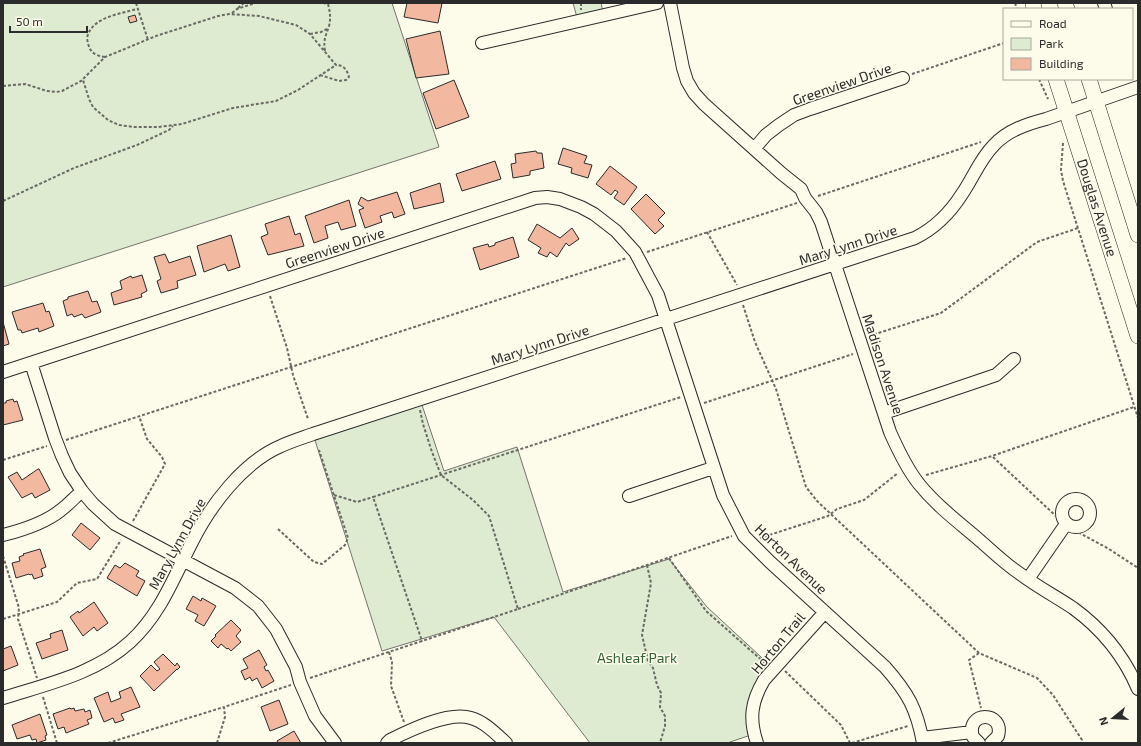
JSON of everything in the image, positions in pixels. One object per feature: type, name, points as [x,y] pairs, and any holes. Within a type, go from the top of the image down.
[{"type":"main road","name":"Douglas Avenue","points":[[1056,80],[1138,336]]},
{"type":"main road","points":[[1089,80],[1138,235]]},
{"type":"street","points":[[482,43],[657,3]]},
{"type":"street","name":"Madison Avenue","points":[[670,3],[683,68],[687,81],[694,93],[704,104],[754,149],[801,189],[821,222],[890,432],[898,450],[919,484],[938,504],[1018,572],[1071,607],[1100,630],[1123,659],[1138,689]]},
{"type":"street","name":"Greenview Drive","points":[[754,149],[766,135],[778,125],[794,116],[810,109],[903,78]]},
{"type":"street","name":"Mary Lynn Drive","points":[[3,698],[86,670],[102,662],[130,642],[153,616],[170,586],[192,541],[226,489],[251,465],[280,446],[915,238],[925,233],[941,221],[962,195],[982,159],[995,144],[1012,131],[1096,102],[1133,85]]},
{"type":"street","name":"Greenview Drive","points":[[3,372],[535,198],[560,199],[594,214],[616,231],[637,255],[649,277]]},
{"type":"street","name":"Horton Avenue","points":[[649,277],[658,295],[723,495],[746,537],[770,562],[885,667],[901,685],[914,706],[923,741]]},
{"type":"street","points":[[884,412],[996,375],[1014,359]]},
{"type":"street","points":[[31,363],[56,443],[70,473],[82,491],[93,504],[115,524],[235,588],[258,606],[276,629],[296,667],[300,682],[315,716],[335,743]]},
{"type":"street","points":[[629,496],[713,468]]},
{"type":"street","points":[[3,535],[20,530],[49,518],[61,510],[82,491]]},
{"type":"street","points":[[1028,579],[1066,524]]},
{"type":"street","name":"Horton Trail","points":[[757,743],[754,734],[752,716],[758,691],[764,680],[825,612]]},
{"type":"street","points":[[387,743],[417,726],[452,716],[471,718],[489,728],[506,743]]},
{"type":"street","points":[[979,743],[973,737],[972,727],[975,721],[984,717],[992,718],[998,724],[998,736],[991,743]]},
{"type":"street","points":[[923,741],[972,732]]},
{"type":"path","points":[[136,3],[148,40]]},
{"type":"path","points":[[231,13],[244,3]]},
{"type":"path","points":[[237,8],[254,3]]},
{"type":"path","points":[[324,3],[328,4],[330,14],[324,43],[325,52]]},
{"type":"path","points":[[581,3],[581,10]]},
{"type":"path","points":[[105,57],[98,56],[91,50],[87,38],[91,28],[96,23],[137,9]]},
{"type":"path","points":[[3,86],[26,84],[47,91],[56,92],[71,87],[83,80],[105,57],[148,40],[231,13],[259,16],[296,25],[310,34],[336,65],[340,65],[348,70],[350,77],[346,80],[339,80],[320,75]]},
{"type":"path","points":[[310,34],[322,32],[328,28]]},
{"type":"path","points":[[903,78],[1003,43]]},
{"type":"path","points":[[83,80],[93,107],[108,120],[119,125],[134,127],[174,126],[233,108],[276,101],[298,90],[336,65]]},
{"type":"path","points":[[1039,80],[1048,99]]},
{"type":"path","points":[[3,201],[74,168],[150,140],[174,126]]},
{"type":"path","points":[[3,460],[807,200],[975,145],[986,140]]},
{"type":"path","points":[[1062,155],[1061,170],[1063,181],[1138,418]]},
{"type":"path","points":[[702,404],[872,348],[868,337],[941,314],[1036,242],[1078,228]]},
{"type":"path","points":[[707,232],[736,285],[755,342],[773,380],[806,487],[817,501],[979,653],[1037,678],[1053,695],[1082,740],[1081,743]]},
{"type":"path","points":[[267,286],[287,348],[293,375],[308,419]]},
{"type":"path","points":[[333,495],[358,502],[690,395]]},
{"type":"path","points":[[417,400],[423,424],[441,475],[473,500],[489,516],[518,609]]},
{"type":"path","points":[[921,477],[992,456],[1134,407]]},
{"type":"path","points":[[3,619],[57,602],[77,583],[97,579],[165,464],[162,457],[147,439],[139,416]]},
{"type":"path","points":[[278,529],[314,562],[322,564],[344,545],[348,538],[319,450]]},
{"type":"path","points":[[108,743],[300,682],[733,536],[757,538],[828,516],[837,509],[864,500],[907,466]]},
{"type":"path","points":[[373,497],[422,641]]},
{"type":"path","points":[[3,556],[19,608],[18,619],[57,743]]},
{"type":"path","points":[[669,558],[706,611],[768,667],[782,668],[841,725],[851,743],[919,722]]},
{"type":"path","points":[[647,565],[651,584],[642,635],[648,661],[653,668],[657,685],[662,693],[660,707],[666,716],[660,743]]},
{"type":"path","points":[[389,652],[392,662],[391,686],[407,731]]},
{"type":"path","points":[[979,653],[969,660],[984,717]]},
{"type":"path","points":[[218,743],[225,717],[224,707]]},
{"type":"green space","points":[[3,3],[392,3],[439,147],[3,287]]},
{"type":"green space","points":[[573,3],[601,3],[604,16],[578,21]]},
{"type":"green space","name":"Ashleaf Park","points":[[420,399],[444,471],[517,447],[563,592],[669,559],[707,607],[774,669],[764,680],[754,734],[727,743],[590,743],[494,617],[382,651],[313,434]]},
{"type":"building","points":[[407,3],[442,3],[438,23],[404,17]]},
{"type":"building","points":[[135,15],[137,21],[130,23],[128,17]]},
{"type":"building","points":[[440,31],[449,74],[416,78],[406,39]]},
{"type":"building","points":[[454,80],[469,117],[436,129],[423,93]]},
{"type":"building","points":[[563,148],[587,156],[584,163],[592,165],[588,178],[571,173],[572,168],[558,164]]},
{"type":"building","points":[[536,151],[537,153],[542,153],[544,168],[530,171],[530,175],[513,178],[511,164],[516,163],[515,154]]},
{"type":"building","points":[[495,161],[501,179],[462,191],[456,174]]},
{"type":"building","points":[[610,166],[637,187],[624,205],[614,198],[618,192],[615,190],[611,195],[596,184]]},
{"type":"building","points":[[440,183],[444,202],[414,209],[410,193]]},
{"type":"building","points":[[397,192],[405,214],[394,218],[392,212],[380,216],[382,222],[365,228],[359,210],[364,208],[358,204],[361,197],[368,201]]},
{"type":"building","points":[[646,194],[665,213],[658,220],[664,226],[655,234],[631,209]]},
{"type":"building","points":[[349,200],[356,226],[341,230],[338,222],[325,226],[328,238],[314,243],[305,216]]},
{"type":"building","points":[[289,216],[295,235],[300,233],[304,246],[268,255],[261,237],[268,234],[265,224]]},
{"type":"building","points":[[537,224],[560,238],[572,228],[579,239],[569,246],[566,243],[557,257],[550,252],[547,257],[538,253],[541,248],[528,240]]},
{"type":"building","points":[[231,235],[240,267],[228,271],[225,264],[204,272],[197,246]]},
{"type":"building","points":[[513,237],[519,257],[480,270],[473,248],[488,244],[489,247],[495,245],[495,243]]},
{"type":"building","points":[[165,254],[169,263],[190,256],[196,275],[177,281],[178,288],[161,293],[157,281],[161,279],[154,257]]},
{"type":"building","points":[[142,275],[147,291],[141,294],[142,297],[114,305],[111,293],[122,289],[120,281],[131,276],[132,278]]},
{"type":"building","points":[[88,291],[92,302],[97,301],[101,312],[85,318],[82,314],[74,317],[72,314],[67,316],[63,301],[68,299],[68,297]]},
{"type":"building","points":[[43,303],[46,312],[49,311],[54,326],[39,332],[38,328],[22,333],[21,330],[18,330],[12,312]]},
{"type":"building","points":[[3,322],[9,344],[3,346]]},
{"type":"building","points":[[13,399],[14,402],[17,401],[23,420],[3,425],[3,403]]},
{"type":"building","points":[[38,469],[50,490],[35,498],[32,493],[22,498],[8,477],[17,472],[22,480]]},
{"type":"building","points":[[81,523],[100,538],[90,550],[72,535]]},
{"type":"building","points":[[40,549],[46,567],[41,569],[43,576],[34,579],[32,574],[29,574],[16,578],[12,563],[20,561],[19,557],[24,555],[23,554]]},
{"type":"building","points":[[125,563],[139,571],[136,576],[145,581],[137,596],[107,578],[115,565],[120,568]]},
{"type":"building","points":[[193,596],[201,601],[202,598],[216,606],[204,626],[195,621],[198,615],[186,609]]},
{"type":"building","points":[[94,602],[108,623],[97,631],[94,627],[83,636],[70,617],[78,611],[79,613]]},
{"type":"building","points":[[231,620],[241,630],[236,636],[241,642],[231,651],[221,644],[218,648],[211,641],[216,636],[215,635]]},
{"type":"building","points":[[62,630],[68,650],[42,659],[36,643],[51,638],[50,634]]},
{"type":"building","points":[[11,646],[18,665],[3,671],[3,649]]},
{"type":"building","points":[[259,650],[267,665],[264,667],[266,671],[268,670],[274,681],[262,688],[257,678],[252,681],[250,677],[245,680],[241,671],[248,668],[243,659]]},
{"type":"building","points":[[163,654],[175,666],[177,663],[180,667],[154,691],[140,676],[151,665],[157,671],[160,669],[154,662]]},
{"type":"building","points":[[131,687],[140,707],[121,714],[124,720],[115,723],[113,718],[104,722],[94,698],[108,692],[111,702],[121,698],[119,692]]},
{"type":"building","points":[[279,700],[288,724],[270,731],[261,707]]},
{"type":"building","points":[[74,708],[75,711],[84,709],[85,712],[90,710],[92,718],[87,720],[89,724],[66,733],[64,727],[58,729],[53,714]]},
{"type":"building","points":[[40,714],[47,735],[45,736],[46,740],[37,743],[36,739],[32,740],[30,735],[17,739],[12,725]]},
{"type":"building","points":[[294,731],[301,743],[278,743],[277,741]]}]
